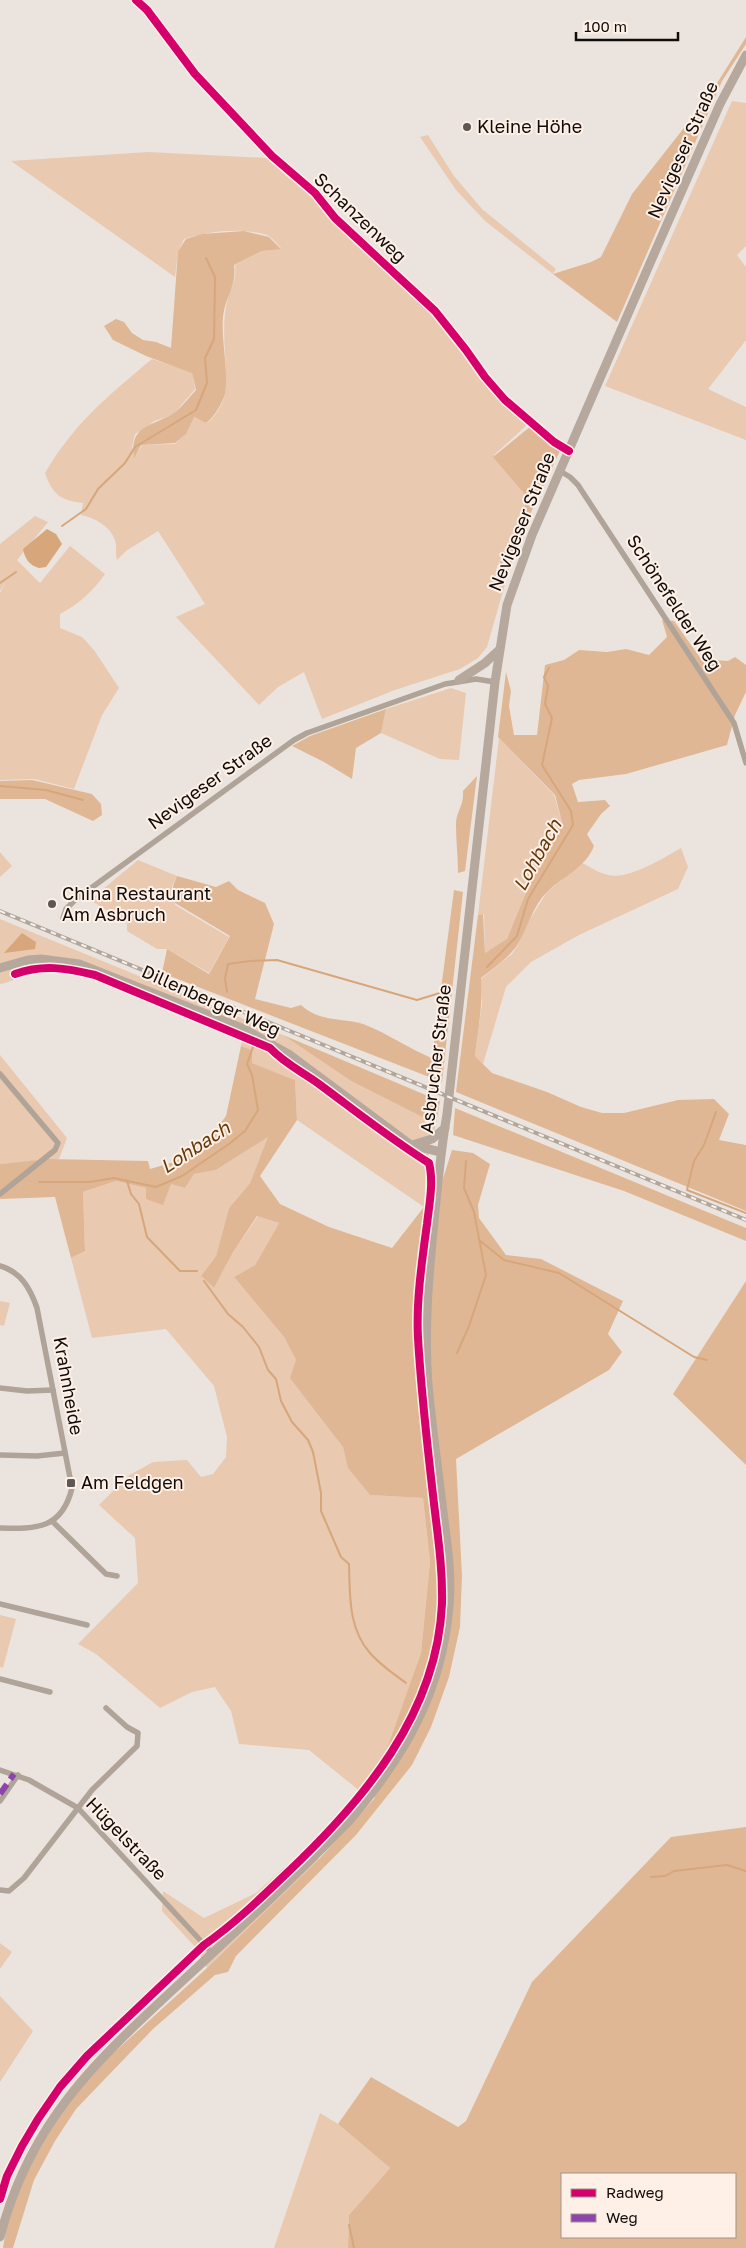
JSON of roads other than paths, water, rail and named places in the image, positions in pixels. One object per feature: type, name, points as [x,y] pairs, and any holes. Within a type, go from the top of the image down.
[{"type":"main road","name":"Nevigeser Straße","points":[[495,682],[506,605],[513,583],[568,450],[720,104],[746,55]]},
{"type":"main road","points":[[460,680],[499,650]]},
{"type":"main road","name":"Asbrucher Straße","points":[[0,2236],[19,2177],[38,2140],[64,2100],[109,2051],[322,1848],[370,1796],[400,1755],[418,1724],[434,1684],[445,1639],[449,1605],[446,1534],[426,1357],[427,1290],[495,682]]},
{"type":"main road","name":"Dillenberger Weg","points":[[0,968],[28,960],[79,964],[244,1029],[272,1043],[411,1145],[441,1152]]},
{"type":"main road","points":[[411,1145],[432,1139],[445,1128]]},
{"type":"street","name":"Schanzenweg","points":[[136,0],[147,10],[195,74],[272,156],[315,193],[335,218],[435,311],[485,377],[506,400],[554,442],[568,450]]},
{"type":"street","name":"Schönefelder Weg","points":[[560,472],[570,477],[578,485],[734,723],[746,763]]},
{"type":"street","name":"Nevigeser Straße","points":[[63,918],[66,909],[76,899],[294,740],[307,733],[445,684],[476,678],[495,682]]},
{"type":"street","points":[[0,1074],[58,1143],[55,1150],[0,1194]]},
{"type":"street","name":"Krahnheide","points":[[0,1266],[20,1277],[33,1296],[43,1329],[72,1488],[68,1504],[53,1522]]},
{"type":"street","points":[[0,1388],[26,1392],[53,1390]]},
{"type":"street","points":[[0,1455],[37,1456],[65,1453]]},
{"type":"street","points":[[0,1528],[27,1528],[53,1522],[106,1574],[117,1576]]},
{"type":"street","points":[[0,1604],[87,1625]]},
{"type":"street","points":[[0,1679],[50,1692]]},
{"type":"street","points":[[0,1890],[9,1891],[24,1878],[92,1790],[137,1746],[138,1733],[127,1728],[106,1708]]},
{"type":"street","name":"Hügelstraße","points":[[0,1770],[18,1775],[78,1808],[212,1953]]},
{"type":"street","points":[[0,1801],[18,1775]]},
{"type":"waterway","points":[[62,526],[86,509],[98,489],[125,463],[135,447],[196,410],[207,383],[205,358],[214,339],[215,277],[206,258]]},
{"type":"waterway","points":[[0,583],[16,572]]},
{"type":"waterway","name":"Lohbach","points":[[487,967],[517,936],[528,899],[573,825],[571,811],[542,765],[552,718],[545,704],[548,686],[544,677],[549,668]]},
{"type":"waterway","points":[[0,786],[46,790],[83,800]]},
{"type":"waterway","name":"Lohbach","points":[[227,992],[225,978],[228,964],[277,960],[417,1000],[443,992]]},
{"type":"waterway","name":"Lohbach","points":[[39,1182],[89,1182],[114,1178],[156,1187],[182,1176],[245,1131],[258,1110],[252,1075],[247,1064],[253,1047]]},
{"type":"waterway","points":[[716,1112],[704,1145],[694,1161],[687,1190],[746,1213]]},
{"type":"waterway","points":[[457,1353],[469,1326],[486,1275],[474,1212],[464,1188],[466,1161]]},
{"type":"waterway","points":[[127,1181],[131,1194],[139,1204],[147,1237],[180,1271],[197,1271]]},
{"type":"waterway","points":[[479,1240],[504,1260],[559,1273],[694,1357],[707,1360]]},
{"type":"waterway","points":[[204,1281],[228,1314],[243,1327],[259,1347],[268,1370],[276,1379],[281,1401],[292,1422],[308,1440],[313,1452],[321,1493],[321,1511],[341,1557],[349,1564],[352,1611],[358,1633],[370,1653],[406,1683]]},
{"type":"waterway","points":[[651,1877],[665,1876],[674,1871],[727,1865],[746,1871]]},
{"type":"waterway","points":[[349,2225],[354,2248]]},
{"type":"railway","points":[[0,911],[746,1220]]},
{"type":"place","name":"Kleine Höhe","points":[[467,127]]},
{"type":"place","name":"China Restaurant Am Asbruch","points":[[52,904]]},
{"type":"place","name":"Am Feldgen","points":[[71,1483]]}]
